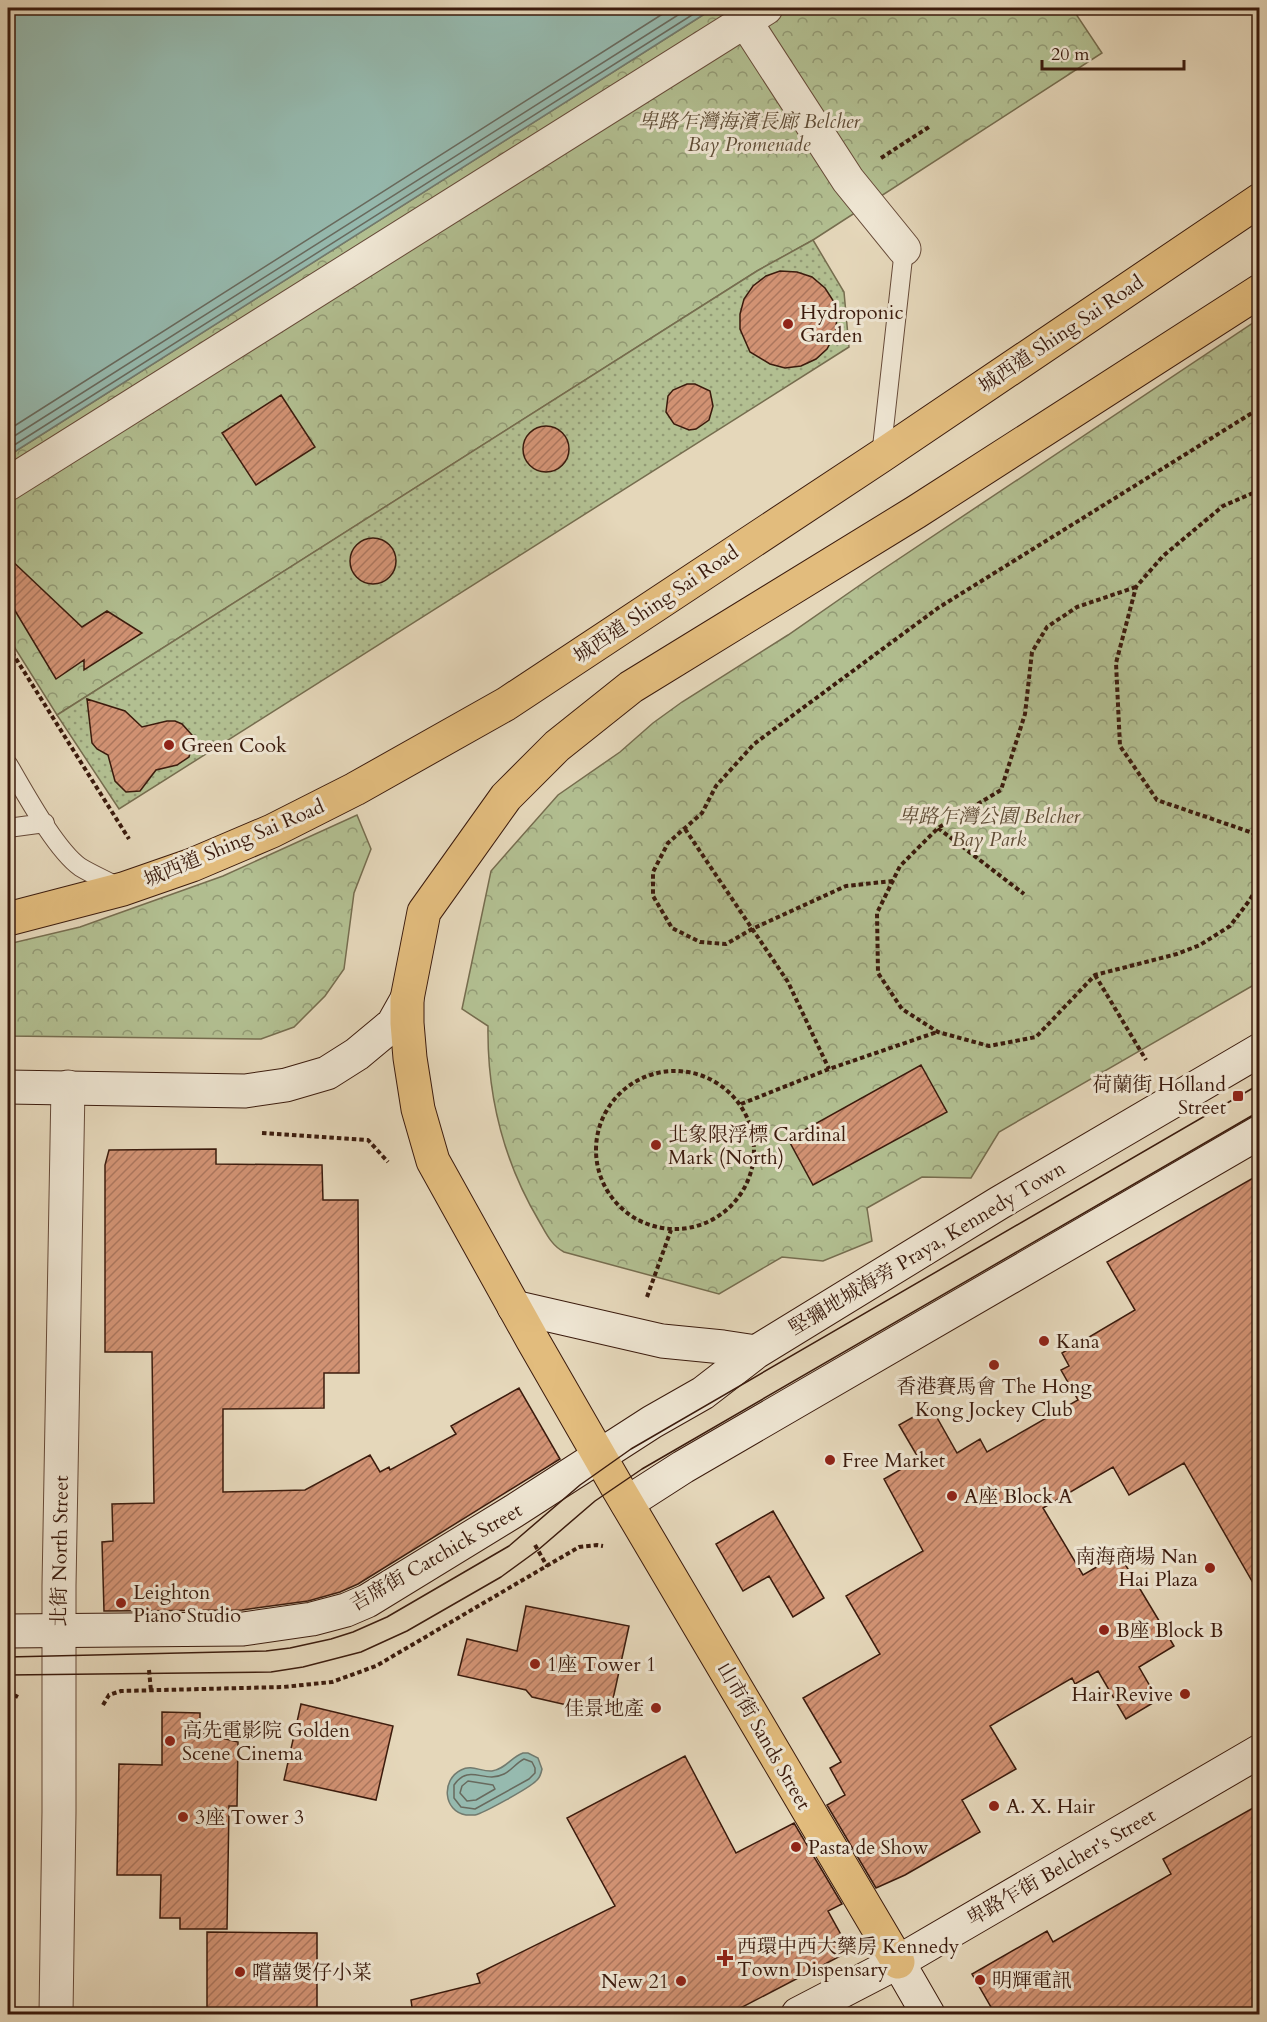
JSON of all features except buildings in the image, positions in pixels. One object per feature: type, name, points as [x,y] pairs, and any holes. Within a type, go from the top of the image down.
[{"type":"main road","name":"城西道 Shing Sai Road","points":[[8,919],[123,889],[192,865],[272,831],[355,789],[486,715],[881,456],[1260,200]]},
{"type":"main road","points":[[407,999],[424,912],[506,797],[557,746],[631,687],[916,512],[1260,291]]},
{"type":"main road","name":"山市街 Sands Street","points":[[407,999],[410,1058],[418,1109],[433,1161],[627,1503],[898,1962]]},
{"type":"street","points":[[8,484],[756,14],[848,180],[904,249]]},
{"type":"street","points":[[8,1087],[245,1091],[286,1085],[327,1073],[357,1054],[393,1024],[407,999]]},
{"type":"street","name":"堅彌地城海旁 Praya, Kennedy Town","points":[[601,1457],[652,1422],[703,1393],[756,1352],[1010,1197],[1260,1050]]},
{"type":"street","name":"北街 North Street","points":[[56,2014],[68,1087]]},
{"type":"street","points":[[627,1503],[683,1467],[1260,1132]]},
{"type":"street","points":[[514,1307],[662,1341],[756,1352]]},
{"type":"street","name":"吉席街 Catchick Street","points":[[8,1631],[243,1629],[312,1619],[346,1610],[367,1601],[601,1457]]},
{"type":"street","name":"卑路乍街 Belcher's Street","points":[[798,2014],[898,1962],[1260,1751]]},
{"type":"street","name":"山市街 Sands Street","points":[[898,1962],[928,2014]]},
{"type":"lane","points":[[881,456],[904,249]]},
{"type":"lane","points":[[8,765],[68,854],[80,866],[123,889]]},
{"type":"lane","points":[[8,828],[45,823]]},
{"type":"path","points":[[848,180],[929,127]]},
{"type":"path","points":[[893,881],[846,886],[752,929],[726,944],[700,942],[672,928],[653,896],[653,872],[668,843],[702,813],[716,786],[753,744],[938,608],[1260,408]]},
{"type":"path","points":[[1260,490],[1223,506],[1163,556],[1136,587],[1116,663],[1120,746],[1156,800],[1253,833],[1260,833]]},
{"type":"path","points":[[1136,587],[1077,607],[1047,627],[1032,652],[1025,714],[1001,790],[938,828],[900,866],[877,913],[878,973],[902,1009],[938,1032],[989,1046],[1036,1037],[1095,975],[1177,954],[1200,945],[1230,926],[1259,885],[1253,833]]},
{"type":"path","points":[[8,646],[129,839]]},
{"type":"path","points":[[938,828],[1024,894]]},
{"type":"path","points":[[685,830],[788,982],[829,1069]]},
{"type":"path","points":[[1095,975],[1146,1060]]},
{"type":"path","points":[[741,1104],[829,1069],[938,1032]]},
{"type":"path","points":[[677,1070],[701,1075],[723,1086],[741,1104],[752,1127],[755,1152],[750,1176],[738,1199],[720,1216],[697,1226],[671,1230],[647,1224],[625,1212],[608,1194],[598,1172],[595,1147],[600,1123],[612,1101],[630,1084],[652,1074],[677,1070]]},
{"type":"path","points":[[252,1133],[368,1140],[394,1171]]},
{"type":"path","points":[[646,1300],[671,1230]]},
{"type":"path","points":[[102,1713],[104,1702],[109,1695],[121,1690],[283,1687],[332,1682],[376,1666],[579,1547],[607,1546]]},
{"type":"path","points":[[746,2014],[765,2005]]},
{"type":"green space","name":"卑路乍灣海濱長廊 Belcher Bay Promenade","points":[[714,8],[1072,8],[1102,53],[813,240],[757,271],[57,715],[8,637],[8,456]]},
{"type":"green space","points":[[813,240],[844,292],[849,347],[119,809],[57,715],[757,271]]},
{"type":"green space","name":"卑路乍灣公園 Belcher Bay Park","points":[[1259,319],[1259,982],[999,1132],[971,1178],[922,1177],[867,1208],[872,1241],[823,1261],[782,1257],[719,1294],[559,1249],[552,1242],[527,1199],[507,1152],[494,1102],[488,1052],[488,1026],[462,1009],[491,871],[558,795],[620,752],[653,723],[682,702],[788,635]]},
{"type":"green space","points":[[357,815],[371,849],[354,893],[344,969],[325,996],[294,1027],[261,1039],[8,1036],[8,944],[80,927],[223,876]]},
{"type":"water","points":[[8,8],[714,8],[8,456]]},
{"type":"water","points":[[523,1753],[538,1758],[542,1769],[537,1780],[532,1784],[475,1815],[466,1815],[453,1808],[447,1795],[448,1788],[450,1781],[461,1770],[473,1768],[497,1770]]},
{"type":"tram line","points":[[8,1657],[266,1651],[331,1639],[387,1617],[509,1546],[580,1485],[631,1449],[1260,1084]]},
{"type":"tram line","points":[[8,1675],[271,1672],[303,1667],[361,1652],[407,1631],[501,1577],[538,1550],[595,1501],[642,1469],[1260,1111]]},
{"type":"place","name":"Hydroponic Garden","points":[[788,324]]},
{"type":"place","name":"Green Cook","points":[[169,745]]},
{"type":"place","name":"荷蘭街 Holland Street","points":[[1238,1096]]},
{"type":"place","name":"北象限浮標 Cardinal Mark (North)","points":[[656,1145]]},
{"type":"place","name":"Kana","points":[[1044,1341]]},
{"type":"place","name":"香港賽馬會 The Hong Kong Jockey Club","points":[[994,1365]]},
{"type":"place","name":"Free Market","points":[[830,1460]]},
{"type":"place","name":"A座 Block A","points":[[952,1496]]},
{"type":"place","name":"南海商場 Nan Hai Plaza","points":[[1210,1568]]},
{"type":"place","name":"Leighton Piano Studio","points":[[121,1603]]},
{"type":"place","name":"B座 Block B","points":[[1104,1630]]},
{"type":"place","name":"1座 Tower 1","points":[[535,1664]]},
{"type":"place","name":"Hair Revive","points":[[1185,1694]]},
{"type":"place","name":"佳景地產","points":[[656,1708]]},
{"type":"place","name":"高先電影院 Golden Scene Cinema","points":[[170,1741]]},
{"type":"place","name":"A. X. Hair","points":[[994,1806]]},
{"type":"place","name":"3座 Tower 3","points":[[183,1817]]},
{"type":"place","name":"Pasta de Show","points":[[796,1847]]},
{"type":"place","name":"西環中西大藥房 Kennedy Town Dispensary","points":[[725,1958]]},
{"type":"place","name":"嚐囍煲仔小菜","points":[[240,1972]]},
{"type":"place","name":"明輝電訊","points":[[980,1980]]},
{"type":"place","name":"New 21","points":[[681,1981]]}]
